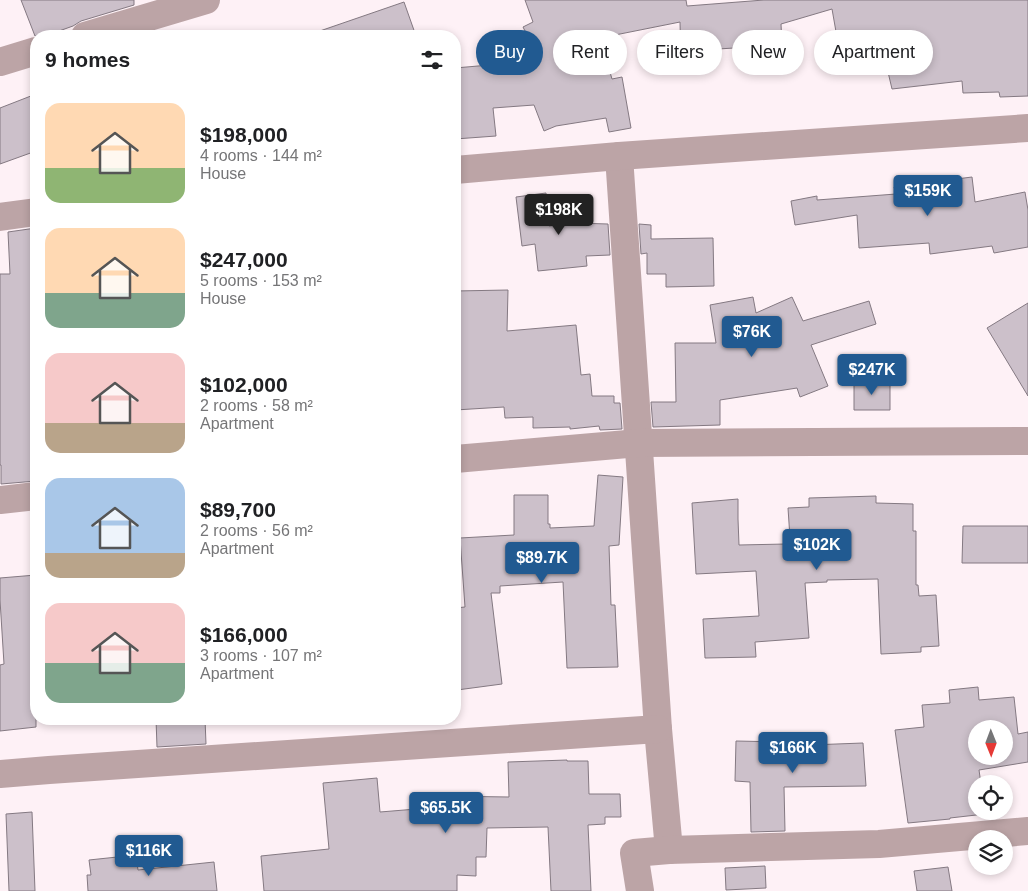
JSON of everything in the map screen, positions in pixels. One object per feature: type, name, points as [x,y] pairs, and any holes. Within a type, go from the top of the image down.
[{"type":"street","points":[[106,30],[206,0]]},
{"type":"street","points":[[0,62],[30,53]]},
{"type":"street","points":[[461,169],[619,156],[1028,128]]},
{"type":"street","points":[[619,156],[658,729],[669,850]]},
{"type":"street","points":[[0,216],[30,213]]},
{"type":"street","points":[[461,458],[639,443],[1028,441]]},
{"type":"street","points":[[0,500],[30,497]]},
{"type":"street","points":[[0,774],[658,729]]},
{"type":"street","points":[[640,891],[634,853],[669,850],[879,844],[1028,831]]},
{"type":"building","points":[[21,0],[134,0],[134,5],[81,21],[62,30],[33,30]]},
{"type":"building","points":[[525,0],[686,0],[687,6],[764,0],[1028,0],[1028,96],[1000,97],[999,92],[963,93],[962,81],[892,89],[889,75],[933,75],[933,30],[836,30],[832,9],[781,24],[781,30],[732,30],[732,48],[722,49],[722,30],[680,30],[680,22],[627,33],[627,30],[553,30],[553,75],[611,75],[612,79],[622,77],[631,128],[609,132],[606,118],[556,126],[544,131],[534,105],[493,108],[496,136],[461,139],[461,67],[476,66],[476,75],[543,75],[543,30],[524,30],[523,27],[533,22]]},
{"type":"building","points":[[404,2],[414,30],[323,30]]},
{"type":"building","points":[[30,96],[30,153],[0,164],[0,108]]},
{"type":"building","points":[[972,177],[975,202],[1025,192],[1028,210],[1028,247],[994,253],[992,246],[930,254],[929,243],[859,248],[857,215],[795,225],[791,201],[817,196],[817,200],[896,194],[894,187]]},
{"type":"building","points":[[546,193],[549,226],[575,223],[608,224],[610,255],[586,256],[587,266],[538,271],[535,244],[522,246],[516,197]]},
{"type":"building","points":[[639,224],[651,225],[651,239],[713,238],[714,286],[666,287],[666,274],[647,274],[647,253],[641,254]]},
{"type":"building","points":[[30,229],[30,482],[1,484],[0,274],[10,274],[8,232]]},
{"type":"building","points":[[508,290],[507,331],[576,325],[581,375],[590,374],[592,396],[614,396],[614,403],[620,403],[622,429],[600,430],[599,426],[570,429],[570,427],[533,428],[533,417],[505,418],[504,407],[461,410],[461,291]]},
{"type":"building","points":[[753,297],[756,313],[792,297],[803,321],[869,301],[876,324],[811,345],[828,386],[800,397],[797,388],[720,400],[720,425],[653,427],[651,402],[676,402],[675,343],[716,343],[710,305]]},
{"type":"building","points":[[1028,303],[1028,396],[987,328]]},
{"type":"building","points":[[890,382],[890,410],[854,410],[854,383]]},
{"type":"building","points":[[598,475],[623,477],[619,545],[609,546],[611,605],[615,605],[618,667],[567,668],[563,582],[500,586],[500,593],[491,593],[502,684],[461,689],[461,607],[465,607],[461,538],[514,535],[514,495],[548,495],[548,524],[550,524],[550,528],[594,526]]},
{"type":"building","points":[[876,496],[876,503],[913,504],[913,531],[916,531],[916,585],[918,585],[919,596],[936,595],[939,646],[921,647],[921,652],[881,654],[878,579],[827,580],[827,582],[805,583],[809,638],[755,642],[756,657],[705,658],[703,619],[759,616],[756,571],[696,574],[692,503],[738,499],[739,545],[786,544],[786,538],[790,538],[788,508],[809,507],[809,498]]},
{"type":"building","points":[[963,526],[1028,526],[1028,563],[962,563]]},
{"type":"building","points":[[30,576],[30,725],[36,725],[36,727],[0,731],[0,665],[4,664],[0,578]]},
{"type":"building","points":[[978,687],[979,700],[1014,697],[1018,734],[1028,732],[1028,762],[1013,764],[1013,720],[968,720],[968,765],[1010,765],[979,770],[980,775],[968,775],[968,816],[908,823],[895,730],[924,727],[922,705],[950,703],[949,690]]},
{"type":"building","points":[[156,725],[205,725],[206,744],[157,747]]},
{"type":"building","points":[[736,741],[783,742],[783,746],[863,743],[866,786],[784,787],[785,831],[751,832],[750,782],[735,781]]},
{"type":"building","points":[[588,761],[589,794],[620,794],[621,817],[605,817],[605,824],[588,825],[591,891],[551,891],[548,827],[487,828],[486,857],[476,857],[476,876],[457,875],[457,891],[264,891],[261,856],[329,849],[323,783],[377,778],[380,812],[441,807],[441,796],[509,797],[508,762]]},
{"type":"building","points":[[32,812],[35,891],[9,891],[6,814]]},
{"type":"building","points":[[136,855],[138,870],[214,862],[217,891],[88,891],[87,875],[91,875],[89,860]]},
{"type":"building","points":[[765,866],[766,888],[726,890],[725,868]]},
{"type":"building","points":[[948,867],[952,891],[917,891],[914,871]]}]
